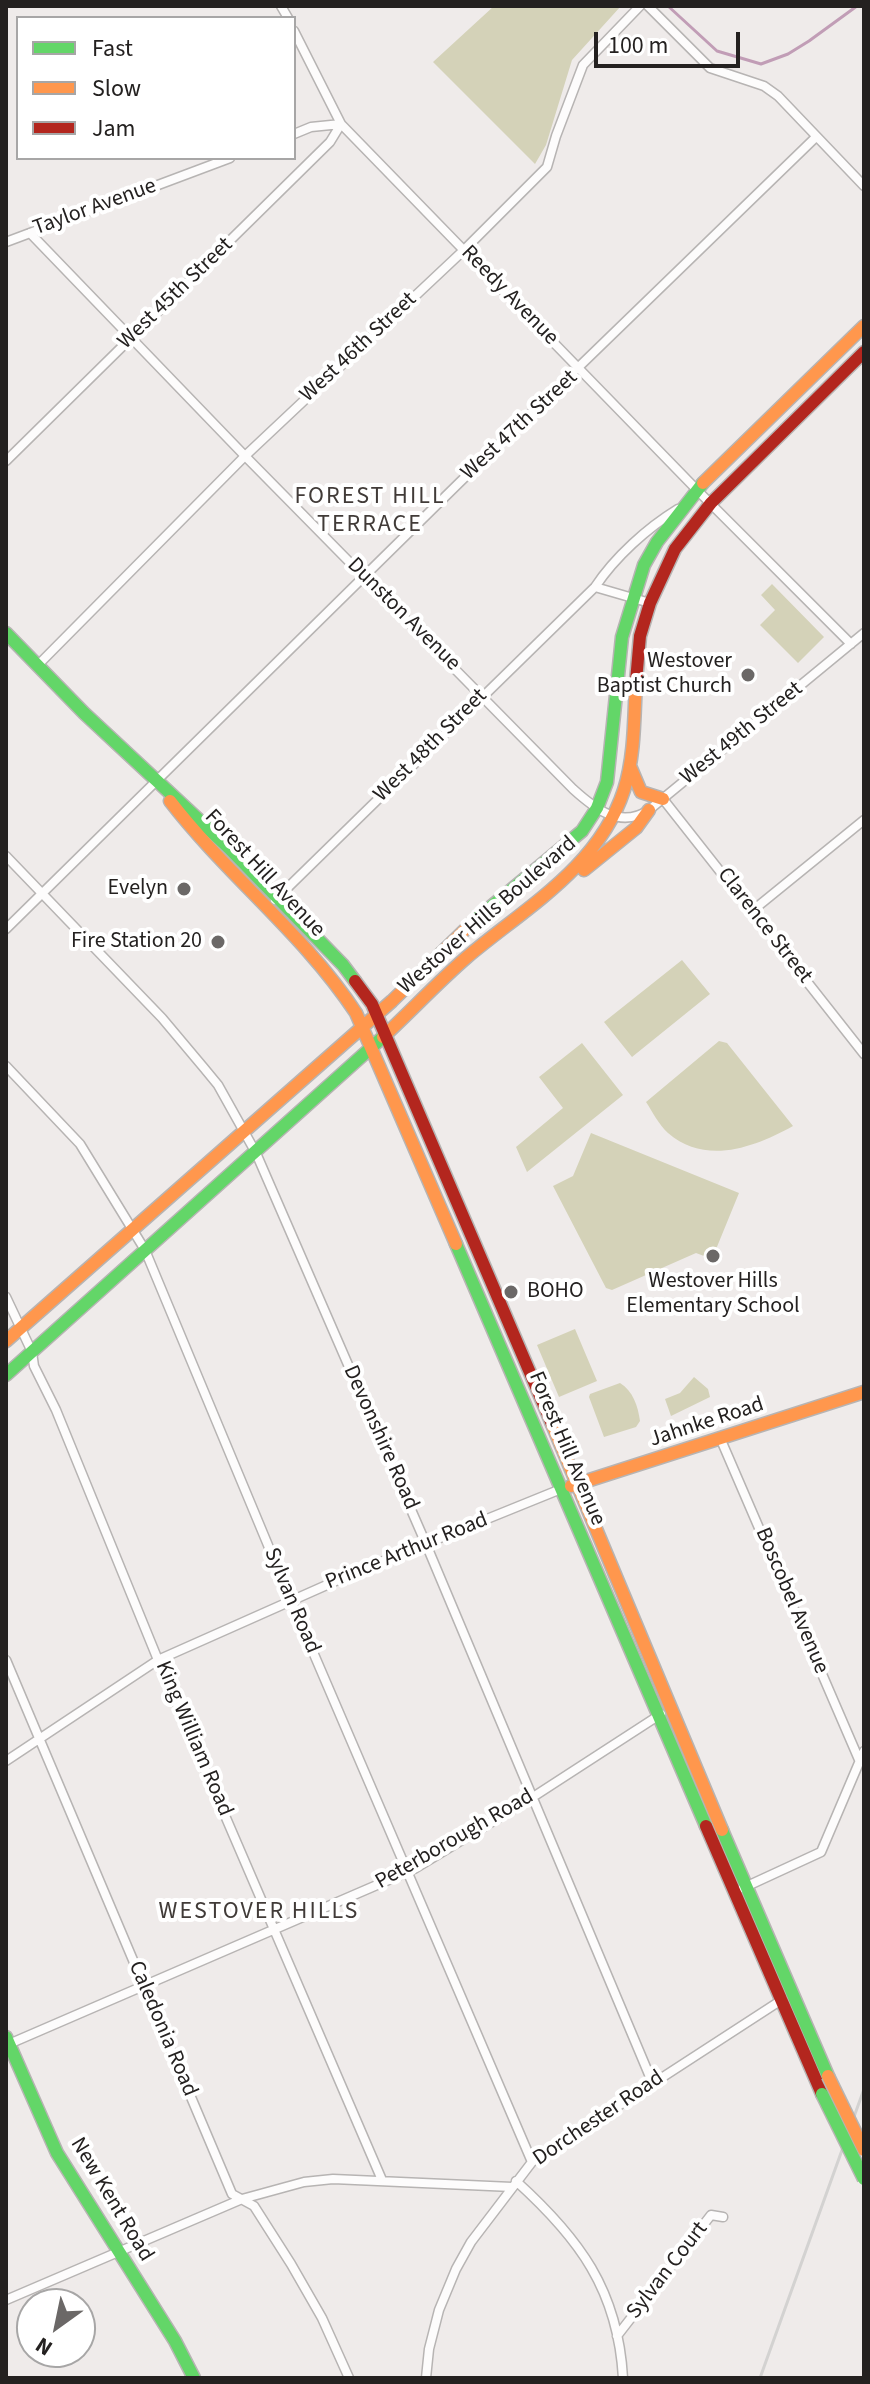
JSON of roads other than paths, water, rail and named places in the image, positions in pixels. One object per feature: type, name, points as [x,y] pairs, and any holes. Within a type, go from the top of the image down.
[{"type":"main road","name":"Westover Hills Boulevard","points":[[6,1341],[363,1027],[428,968],[471,923],[577,836],[597,808],[609,770],[622,637],[644,565],[697,489],[864,326]]},
{"type":"main road","name":"Westover Hills Boulevard","points":[[6,1375],[256,1153],[474,952],[593,850],[614,816],[624,790],[630,763],[640,636],[650,603],[675,549],[711,503],[864,352]]},
{"type":"main road","name":"Forest Hill Avenue","points":[[6,633],[156,783],[196,814],[273,902],[335,981],[363,1027],[561,1489],[664,1712],[785,1997],[822,2094],[864,2179]]},
{"type":"main road","points":[[630,763],[641,792],[663,799]]},
{"type":"main road","points":[[559,882],[592,864],[636,828],[649,810]]},
{"type":"main road","name":"Forest Hill Avenue","points":[[273,902],[355,978],[377,1014],[577,1485],[664,1712]]},
{"type":"main road","name":"Jahnke Road","points":[[561,1489],[864,1392]]},
{"type":"main road","name":"Forest Hill Avenue","points":[[785,1997],[864,2150]]},
{"type":"main road","name":"New Kent Road","points":[[7,2040],[57,2153],[175,2341],[194,2378]]},
{"type":"street","name":"West 46th Street","points":[[38,665],[245,456],[464,250],[547,167],[583,65],[640,6]]},
{"type":"street","points":[[648,6],[710,68],[764,86],[864,186]]},
{"type":"street","name":"Reedy Avenue","points":[[296,35],[341,124],[851,644]]},
{"type":"street","points":[[296,133],[311,127],[341,124]]},
{"type":"street","name":"West 45th Street","points":[[6,461],[330,142],[341,124]]},
{"type":"street","name":"West 47th Street","points":[[6,929],[816,137]]},
{"type":"street","name":"Taylor Avenue","points":[[6,242],[225,160]]},
{"type":"street","name":"Dunston Avenue","points":[[30,233],[573,789],[597,808],[614,816]]},
{"type":"street","name":"West 48th Street","points":[[273,902],[595,587],[602,575],[648,531],[682,507]]},
{"type":"street","points":[[595,587],[650,603]]},
{"type":"street","name":"West 49th Street","points":[[614,816],[630,819],[649,810],[864,633]]},
{"type":"street","name":"Clarence Street","points":[[663,799],[864,1054]]},
{"type":"street","points":[[752,911],[864,820]]},
{"type":"street","name":"Devonshire Road","points":[[6,856],[162,1018],[218,1085],[256,1153],[426,1544],[653,2084]]},
{"type":"street","name":"Sylvan Road","points":[[6,1066],[80,1144],[145,1250],[290,1600],[532,2162]]},
{"type":"street","name":"King William Road","points":[[6,1297],[382,2180]]},
{"type":"street","name":"Boscobel Avenue","points":[[721,1440],[860,1762]]},
{"type":"street","name":"Prince Arthur Road","points":[[6,1761],[158,1660],[290,1600],[561,1489]]},
{"type":"street","name":"Caledonia Road","points":[[6,1660],[232,2194],[254,2206],[291,2264],[322,2318],[349,2378]]},
{"type":"street","name":"Peterborough Road","points":[[7,2040],[144,1986],[407,1872],[533,1797],[664,1712]]},
{"type":"street","points":[[739,1889],[821,1852],[864,1751]]},
{"type":"street","name":"Dorchester Road","points":[[426,2378],[429,2349],[439,2310],[456,2269],[471,2242],[532,2162],[785,1997]]},
{"type":"street","points":[[6,2300],[242,2199],[304,2182],[333,2179],[514,2184],[557,2219],[577,2242],[609,2304],[623,2378]]},
{"type":"street","name":"Sylvan Court","points":[[617,2336],[711,2215],[723,2217]]},
{"type":"waterway","points":[[668,6],[717,51],[761,64],[788,54],[857,6]]},
{"type":"railway","points":[[760,2378],[864,2089]]},
{"type":"place","name":"Westover Baptist Church","points":[[748,675]]},
{"type":"place","name":"Evelyn","points":[[184,889]]},
{"type":"place","name":"Fire Station 20","points":[[218,942]]},
{"type":"place","name":"Westover Hills Elementary School","points":[[713,1256]]},
{"type":"place","name":"BOHO","points":[[511,1292]]},
{"type":"district","name":"FOREST HILL TERRACE","points":[[370,512]]},
{"type":"district","name":"WESTOVER HILLS","points":[[259,1913]]}]
